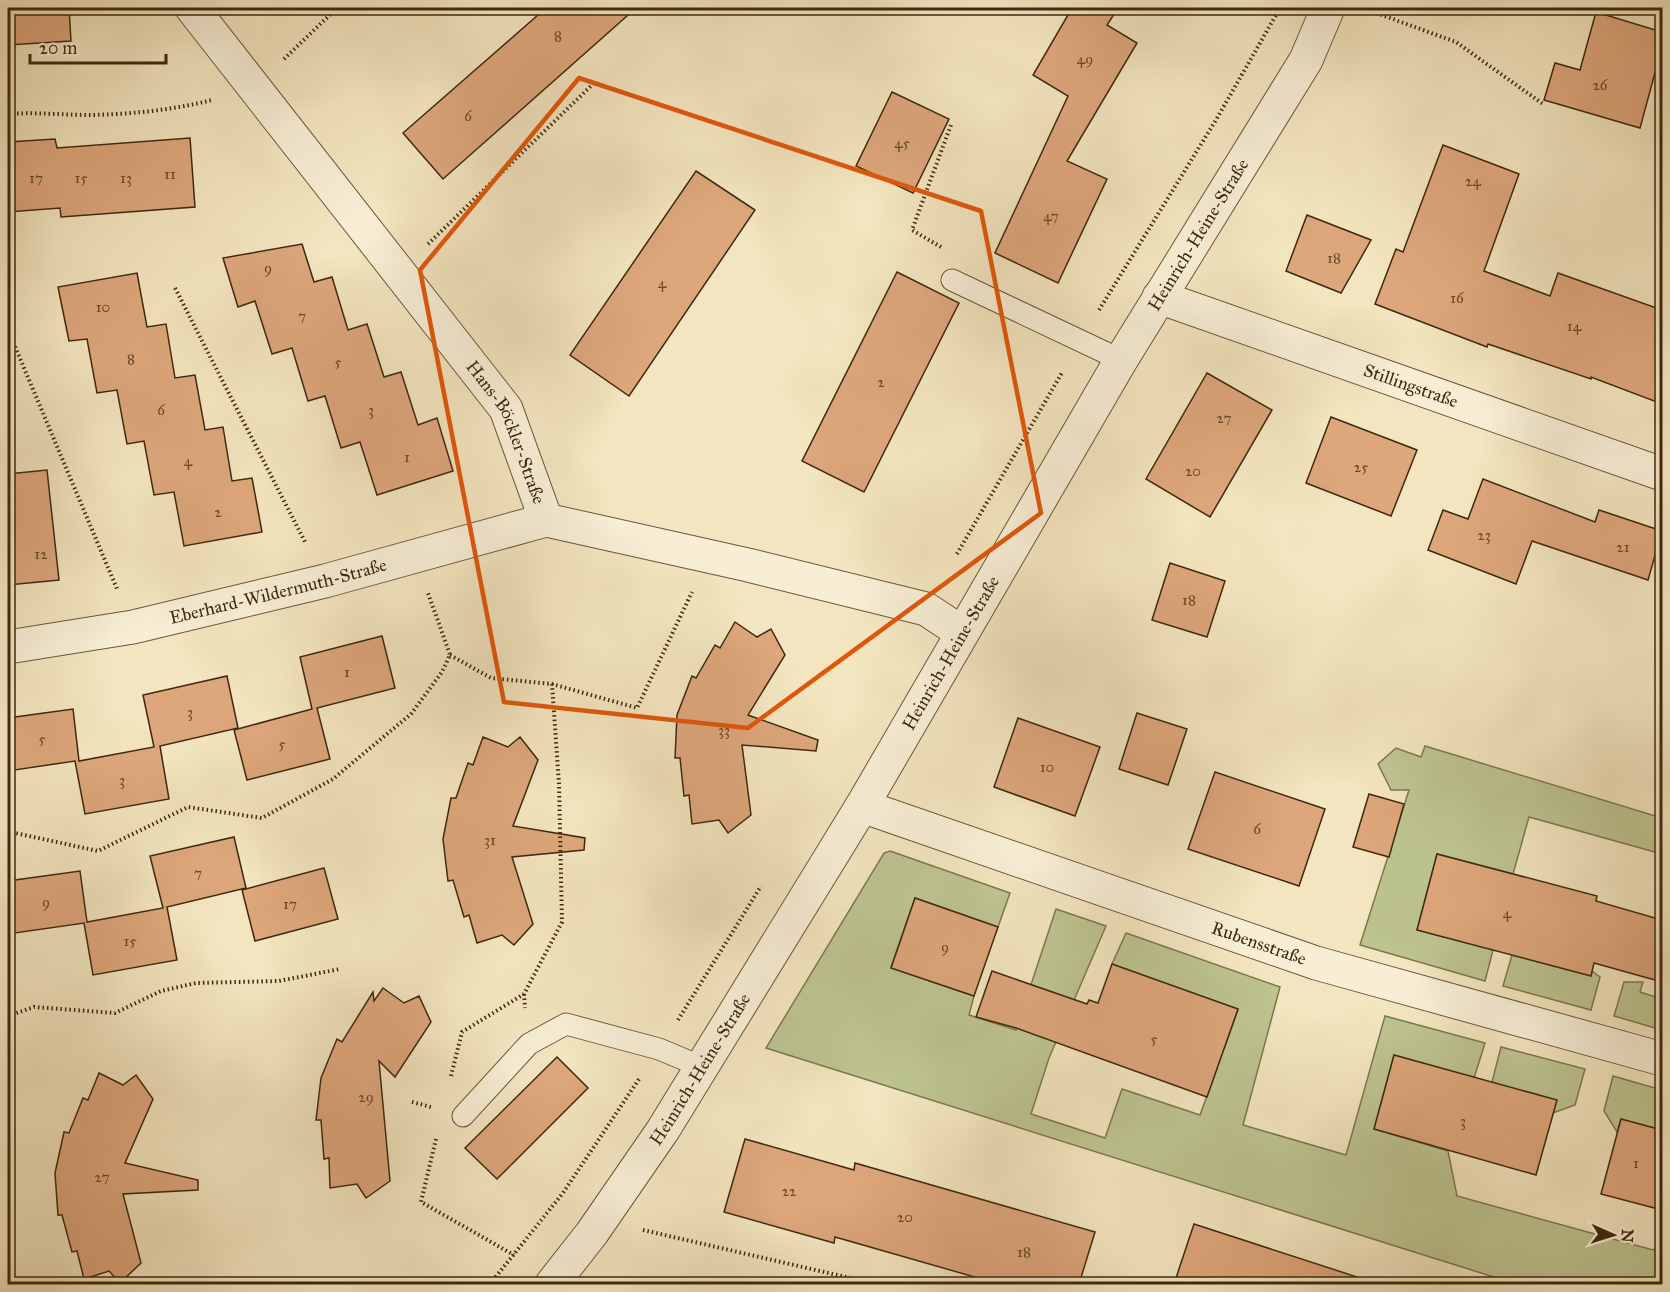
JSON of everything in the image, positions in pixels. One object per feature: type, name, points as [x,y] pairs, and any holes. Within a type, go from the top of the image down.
[{"type":"street","name":"Hans-Böckler-Straße","points":[[192,8],[506,409],[546,520],[709,556],[926,609],[961,632]]},
{"type":"street","name":"Heinrich-Heine-Straße","points":[[552,1284],[608,1211],[663,1130],[862,806],[1121,360],[1306,60],[1328,8]]},
{"type":"street","name":"Stillingstraße","points":[[1159,297],[1662,474]]},
{"type":"street","name":"Eberhard-Wildermuth-Straße","points":[[8,647],[133,627],[325,581],[546,520]]},
{"type":"street","name":"Rubensstraße","points":[[862,806],[1316,963],[1662,1059]]},
{"type":"lane","points":[[952,280],[1121,360]]},
{"type":"lane","points":[[463,1116],[529,1044],[566,1024],[659,1049],[702,1067]]},
{"type":"path","points":[[8,114],[33,112],[91,115],[180,108],[255,87],[337,8]]},
{"type":"path","points":[[1361,8],[1456,42],[1543,104]]},
{"type":"path","points":[[400,272],[594,83]]},
{"type":"path","points":[[942,247],[912,230],[951,125]]},
{"type":"path","points":[[175,288],[325,581]]},
{"type":"path","points":[[8,330],[133,627]]},
{"type":"path","points":[[415,556],[450,655],[491,678],[552,684],[638,708],[709,556]]},
{"type":"path","points":[[8,836],[15,832],[98,851],[188,807],[262,818],[333,779],[411,714],[442,672],[450,655]]},
{"type":"path","points":[[451,1077],[462,1032],[524,994],[562,922],[559,784],[552,684]]},
{"type":"path","points":[[490,1284],[563,1193],[659,1049],[767,877]]},
{"type":"path","points":[[8,1016],[34,1007],[116,1012],[161,991],[196,983],[279,981],[340,969]]},
{"type":"path","points":[[438,1134],[421,1202],[514,1255]]},
{"type":"path","points":[[608,1211],[638,1228],[876,1284]]},
{"type":"highlighted area","points":[[579,78],[981,211],[1041,513],[748,728],[504,702],[420,270]]},
{"type":"green space","points":[[1425,746],[1662,818],[1662,854],[1529,817],[1513,874],[1437,854],[1417,930],[1493,950],[1485,981],[1360,945],[1409,790],[1391,790],[1378,764],[1396,748],[1421,757]]},
{"type":"green space","points":[[890,851],[1010,893],[998,927],[915,898],[891,967],[974,996],[969,1015],[1016,1030],[1056,909],[1106,926],[1049,1058],[1031,1114],[1105,1138],[1122,1089],[1200,1115],[1238,1010],[1112,964],[1126,933],[1280,987],[1243,1125],[1346,1155],[1385,1016],[1485,1043],[1474,1078],[1394,1055],[1374,1129],[1448,1151],[1457,1196],[1653,1250],[1662,1242],[1662,1284],[1516,1284],[766,1048],[884,853]]},
{"type":"green space","points":[[1512,955],[1577,972],[1580,962],[1600,977],[1591,1010],[1503,986]]},
{"type":"green space","points":[[1624,982],[1643,982],[1640,992],[1662,999],[1662,1030],[1614,1016]]},
{"type":"green space","points":[[1501,1047],[1585,1069],[1575,1105],[1553,1113],[1492,1082]]},
{"type":"green space","points":[[1613,1076],[1662,1090],[1662,1130],[1621,1119],[1617,1132],[1604,1111]]},
{"type":"building","points":[[8,8],[69,8],[71,41],[8,45]]},
{"type":"building","points":[[546,8],[636,8],[443,179],[403,133]]},
{"type":"building","points":[[1072,8],[1118,8],[1107,25],[1137,43],[1067,161],[1107,179],[1058,283],[995,253],[1068,96],[1033,75]]},
{"type":"building","points":[[1596,12],[1662,32],[1662,47],[1640,128],[1544,100],[1555,63],[1580,70]]},
{"type":"building","points":[[892,92],[949,119],[913,193],[856,166]]},
{"type":"building","points":[[190,138],[195,207],[61,217],[60,208],[8,212],[8,142],[55,139],[57,148]]},
{"type":"building","points":[[1443,145],[1519,174],[1484,271],[1550,296],[1558,273],[1662,310],[1662,404],[1591,377],[1591,379],[1488,344],[1487,347],[1375,304],[1396,249],[1403,252]]},
{"type":"building","points":[[696,171],[755,210],[629,396],[570,355]]},
{"type":"building","points":[[1307,215],[1371,240],[1341,293],[1286,271]]},
{"type":"building","points":[[302,244],[314,282],[332,277],[348,330],[367,324],[384,377],[401,372],[418,425],[437,418],[453,471],[377,495],[360,442],[341,448],[325,396],[308,401],[292,348],[272,354],[255,301],[238,307],[223,258]]},
{"type":"building","points":[[897,272],[959,303],[864,492],[802,461]]},
{"type":"building","points":[[137,273],[147,327],[166,324],[175,378],[195,375],[205,430],[223,427],[232,481],[252,478],[262,532],[184,546],[174,492],[154,495],[144,441],[127,444],[117,390],[97,393],[87,339],[69,341],[58,287]]},
{"type":"building","points":[[1207,373],[1272,410],[1210,517],[1146,479]]},
{"type":"building","points":[[1331,417],[1417,450],[1391,516],[1306,483]]},
{"type":"building","points":[[47,470],[59,580],[8,585],[8,474]]},
{"type":"building","points":[[1483,479],[1595,522],[1599,510],[1662,531],[1648,580],[1532,541],[1516,584],[1428,550],[1443,510],[1468,519]]},
{"type":"building","points":[[1170,563],[1225,581],[1207,637],[1152,620]]},
{"type":"building","points":[[735,622],[757,637],[771,629],[785,655],[748,715],[818,740],[816,751],[742,745],[751,815],[728,833],[719,820],[692,824],[689,795],[684,796],[680,758],[675,758],[677,715],[692,676],[696,678],[715,645],[720,648]]},
{"type":"building","points":[[382,636],[395,688],[317,708],[330,759],[247,780],[234,730],[312,709],[300,657]]},
{"type":"building","points":[[227,676],[238,728],[160,746],[169,799],[85,814],[75,761],[8,771],[8,718],[73,709],[79,761],[154,747],[143,695]]},
{"type":"building","points":[[1137,713],[1187,729],[1168,785],[1119,769]]},
{"type":"building","points":[[1018,718],[1100,747],[1075,816],[994,787]]},
{"type":"building","points":[[483,737],[508,747],[520,737],[538,760],[513,826],[585,838],[584,850],[512,857],[533,924],[514,945],[502,935],[477,943],[469,915],[464,917],[453,880],[448,881],[443,839],[451,798],[456,798],[468,763],[473,765]]},
{"type":"building","points":[[1215,772],[1325,809],[1299,886],[1188,849]]},
{"type":"building","points":[[1369,794],[1404,804],[1389,857],[1353,847]]},
{"type":"building","points":[[234,837],[246,888],[167,907],[177,960],[93,975],[84,923],[8,934],[8,881],[80,871],[87,922],[163,908],[150,856]]},
{"type":"building","points":[[1437,854],[1597,896],[1596,901],[1662,920],[1662,982],[1594,963],[1591,976],[1417,930]]},
{"type":"building","points":[[324,868],[338,919],[255,941],[242,890]]},
{"type":"building","points":[[915,898],[998,927],[974,996],[891,968]]},
{"type":"building","points":[[1112,964],[1238,1009],[1207,1097],[1016,1028],[976,1017],[992,971],[1087,1004],[1089,1000],[1098,1003]]},
{"type":"building","points":[[383,988],[404,1003],[419,996],[431,1022],[395,1077],[379,1061],[390,1181],[366,1198],[357,1184],[330,1188],[329,1158],[324,1159],[321,1120],[316,1120],[321,1078],[337,1039],[342,1042],[373,992],[374,1001]]},
{"type":"building","points":[[1394,1055],[1557,1100],[1536,1175],[1374,1129]]},
{"type":"building","points":[[557,1057],[588,1088],[497,1179],[465,1148]]},
{"type":"building","points":[[99,1073],[123,1085],[136,1075],[153,1099],[125,1163],[198,1180],[198,1190],[123,1194],[141,1263],[120,1283],[109,1271],[84,1279],[77,1251],[72,1252],[62,1215],[58,1215],[55,1173],[64,1132],[69,1133],[83,1098],[88,1100]]},
{"type":"building","points":[[1621,1119],[1662,1130],[1662,1210],[1601,1194]]},
{"type":"building","points":[[745,1139],[854,1170],[855,1163],[1095,1232],[1079,1284],[999,1284],[835,1237],[834,1243],[724,1212]]},
{"type":"building","points":[[1194,1224],[1357,1277],[1356,1284],[1174,1284]]}]
